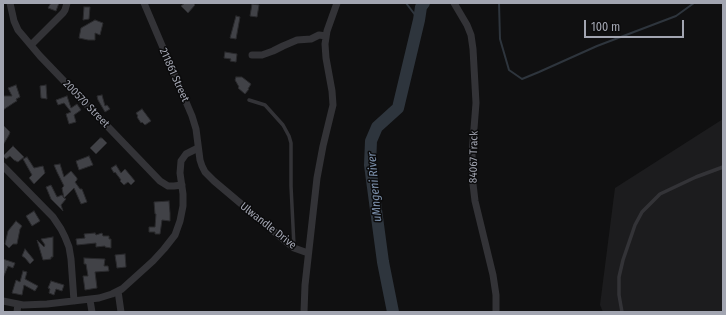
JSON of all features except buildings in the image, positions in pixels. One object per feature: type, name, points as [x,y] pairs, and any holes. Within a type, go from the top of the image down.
[{"type":"street","name":"200570 Street","points":[[10,3],[14,22],[18,30],[40,56],[160,181],[168,186],[182,185]]},
{"type":"street","points":[[31,45],[59,17],[65,10],[67,3]]},
{"type":"street","name":"211861 Street","points":[[144,3],[192,116],[196,129],[198,148]]},
{"type":"street","points":[[308,253],[318,171],[333,105],[325,44],[332,15],[337,3]]},
{"type":"street","name":"84067 Track","points":[[454,3],[467,25],[471,35],[473,49],[476,103],[472,154],[473,184],[475,201],[493,275],[496,294],[496,312]]},
{"type":"street","points":[[252,55],[262,55],[296,40],[311,39],[319,35],[326,36]]},
{"type":"street","points":[[3,301],[23,305],[90,300],[105,297],[118,291],[133,280],[164,249],[172,240],[177,231],[184,199],[180,173],[180,161],[186,154],[198,148]]},
{"type":"street","name":"Ulwandle Drive","points":[[198,148],[202,166],[209,176],[294,248],[308,253],[304,312]]},
{"type":"street","points":[[3,166],[53,217],[61,229],[69,247],[74,301]]},
{"type":"street","points":[[118,291],[122,312]]},
{"type":"street","points":[[90,300],[92,312]]},
{"type":"street","points":[[17,312],[18,304]]},
{"type":"lane","points":[[249,100],[265,105],[283,125],[289,136],[291,143],[290,180],[294,248]]},
{"type":"lane","points":[[622,312],[619,294],[619,277],[627,246],[642,212],[660,194],[696,177],[723,167]]},
{"type":"shaded area","points":[[723,119],[723,312],[603,312],[600,305],[615,188]]},
{"type":"waterway","points":[[406,3],[419,20]]},
{"type":"waterway","name":"uMngeni River","points":[[393,312],[383,262],[370,165],[371,141],[377,127],[398,108],[421,7],[424,3]]},
{"type":"waterway","points":[[499,3],[500,39],[509,70],[522,79],[597,46],[676,16],[694,3]]}]
